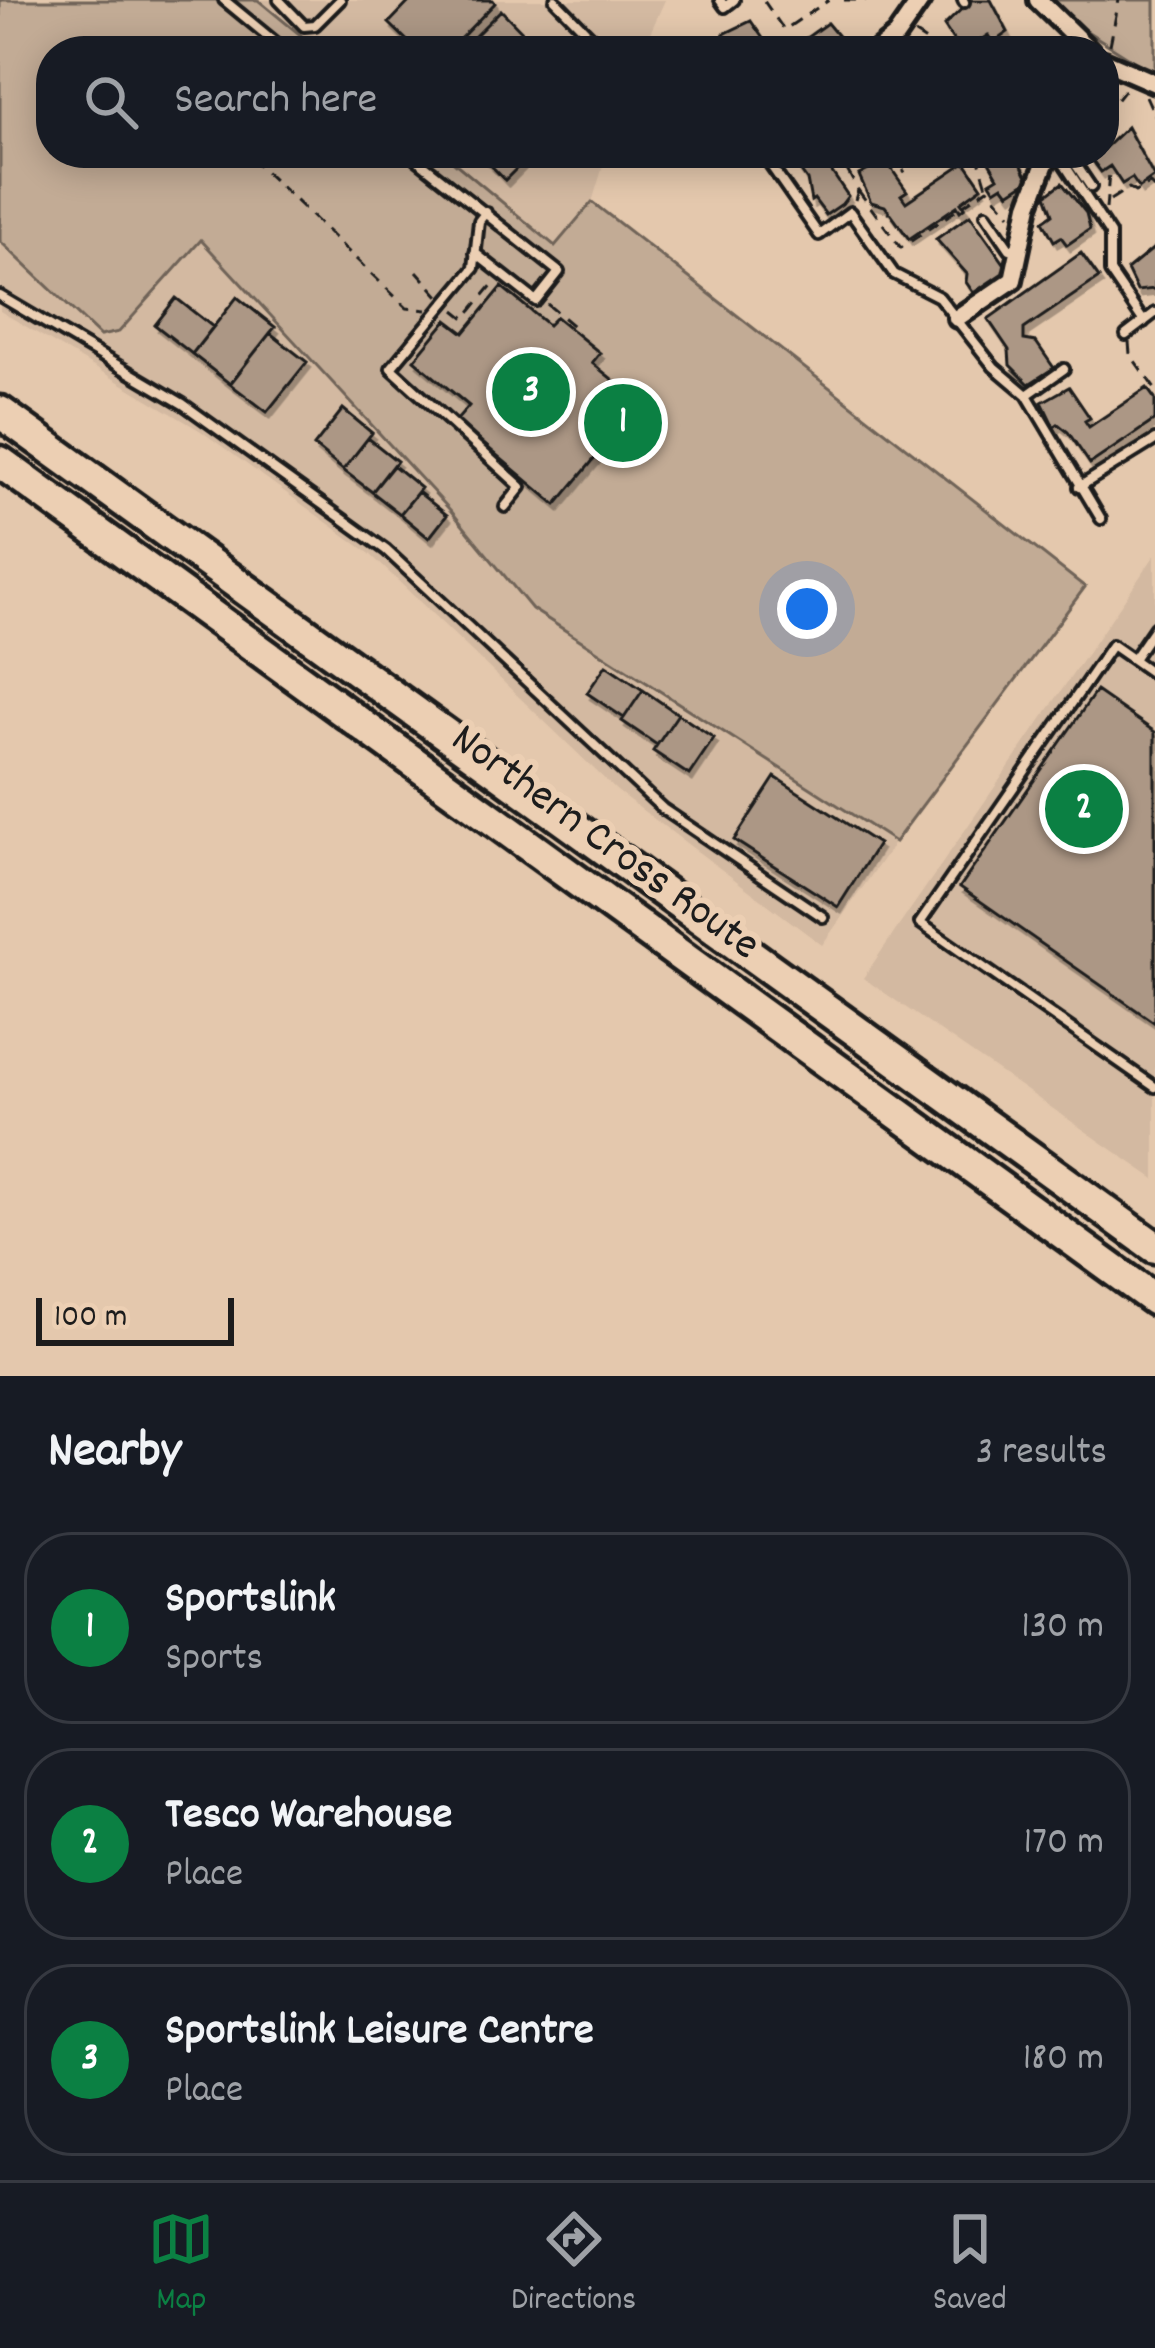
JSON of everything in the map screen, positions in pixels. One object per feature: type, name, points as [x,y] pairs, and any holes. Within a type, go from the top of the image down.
[{"type":"highway","name":"Northern Cross Route","points":[[0,412],[1155,1247]]},
{"type":"highway","name":"Northern Cross Route","points":[[0,462],[1155,1300]]},
{"type":"street","points":[[893,36],[921,0]]},
{"type":"street","points":[[1038,0],[1078,36]]},
{"type":"street","points":[[1119,69],[1150,89]]},
{"type":"street","points":[[957,318],[1013,280],[1029,205],[1046,168]]},
{"type":"lane","points":[[224,0],[268,36]]},
{"type":"lane","points":[[279,0],[304,26],[315,25],[340,0]]},
{"type":"lane","points":[[555,0],[590,36]]},
{"type":"lane","points":[[720,0],[725,7],[734,0]]},
{"type":"lane","points":[[428,168],[560,272],[536,301],[475,253]]},
{"type":"lane","points":[[772,168],[819,235],[850,212],[894,274],[940,297],[994,367],[1027,395],[1101,520]]},
{"type":"lane","points":[[1063,168],[1110,234],[1110,272],[1144,322]]},
{"type":"lane","points":[[1078,168],[1091,187]]},
{"type":"lane","points":[[485,212],[479,221],[474,268],[392,368],[521,487],[505,507]]},
{"type":"lane","points":[[986,214],[1010,249],[1023,241]]},
{"type":"lane","points":[[0,296],[183,404],[386,550],[663,809],[823,917]]},
{"type":"lane","points":[[1126,335],[1155,313]]},
{"type":"lane","points":[[1027,395],[1064,369]]},
{"type":"lane","points":[[1079,487],[1155,440]]},
{"type":"lane","points":[[1133,659],[1155,627]]},
{"type":"lane","points":[[1155,674],[1112,645],[920,923],[1155,1087]]},
{"type":"path","points":[[764,1],[784,30],[829,0]]},
{"type":"path","points":[[844,0],[876,0]]},
{"type":"path","points":[[1109,36],[1119,0]]},
{"type":"path","points":[[903,27],[917,36]]},
{"type":"path","points":[[1119,96],[1126,86]]},
{"type":"path","points":[[1150,89],[1155,116]]},
{"type":"path","points":[[261,168],[406,308],[428,310],[440,297]]},
{"type":"path","points":[[849,168],[859,190],[902,248],[988,188]]},
{"type":"path","points":[[903,172],[907,168]]},
{"type":"path","points":[[982,168],[988,188]]},
{"type":"path","points":[[1100,221],[1110,200],[1109,173]]},
{"type":"path","points":[[1110,200],[1129,188],[1135,192],[1150,184],[1155,190]]},
{"type":"path","points":[[988,188],[998,192],[1023,241]]},
{"type":"path","points":[[850,212],[859,190]]},
{"type":"path","points":[[539,297],[578,330]]},
{"type":"path","points":[[1126,335],[1130,354],[1155,389]]},
{"type":"shaded area","points":[[0,0],[258,0],[302,36],[36,36],[36,168],[461,168],[555,246],[592,202],[1085,587],[895,842],[532,609],[451,511],[201,240],[119,332],[100,336],[0,241]]},
{"type":"shaded area","points":[[258,0],[665,0],[649,36],[302,36]]},
{"type":"shaded area","points":[[1050,0],[1155,0],[1155,74],[1119,51],[1119,36],[1095,36],[1066,18]]},
{"type":"shaded area","points":[[461,168],[602,168],[592,202],[556,247]]},
{"type":"shaded area","points":[[200,239],[451,511],[532,609],[895,842],[822,945],[617,791],[369,553],[201,431],[0,311],[0,241],[100,335]]},
{"type":"shaded area","points":[[1155,555],[1155,1179],[863,978]]},
{"type":"building","points":[[411,0],[495,3],[463,36],[402,36],[389,23]]},
{"type":"building","points":[[971,0],[991,0],[1008,32],[1003,36],[951,36],[944,26]]},
{"type":"building","points":[[501,10],[526,36],[475,36]]},
{"type":"building","points":[[751,21],[761,36],[725,36]]},
{"type":"building","points":[[827,23],[838,36],[809,36]]},
{"type":"building","points":[[1127,127],[1154,177],[1139,188],[1132,178],[1122,184],[1111,168],[1119,168],[1119,135]]},
{"type":"building","points":[[493,168],[517,168],[505,180]]},
{"type":"building","points":[[799,168],[829,168],[848,196],[826,215],[811,201],[807,180]]},
{"type":"building","points":[[872,168],[891,168],[907,191],[901,195],[906,202],[956,168],[969,168],[982,187],[961,202],[965,207],[960,211],[957,206],[909,239],[885,206],[871,202],[859,175]]},
{"type":"building","points":[[993,168],[1023,168],[1029,180],[1009,193],[1003,185],[995,190],[990,182],[998,177]]},
{"type":"building","points":[[1062,183],[1086,213],[1090,229],[1067,245],[1061,237],[1054,241],[1043,221],[1053,214],[1046,195]]},
{"type":"building","points":[[970,215],[1011,273],[977,298],[966,282],[967,274],[936,239]]},
{"type":"building","points":[[1155,247],[1155,289],[1137,291],[1127,270]]},
{"type":"building","points":[[1081,253],[1099,278],[1024,329],[1024,340],[1036,342],[1054,368],[1029,384],[1010,365],[1009,350],[988,319]]},
{"type":"building","points":[[502,287],[548,325],[556,317],[600,353],[592,363],[617,383],[602,401],[626,421],[556,505],[456,421],[469,406],[414,360],[447,320],[464,333]]},
{"type":"building","points":[[237,297],[275,327],[230,384],[192,354]]},
{"type":"building","points":[[176,298],[213,327],[192,354],[155,325]]},
{"type":"building","points":[[270,333],[307,362],[267,412],[230,384]]},
{"type":"building","points":[[1069,387],[1090,418],[1085,421],[1089,427],[1147,388],[1155,399],[1155,420],[1090,464],[1068,432],[1058,424],[1054,427],[1042,402]]},
{"type":"building","points":[[343,409],[372,433],[343,470],[314,446]]},
{"type":"building","points":[[368,438],[397,461],[372,492],[343,470]]},
{"type":"building","points":[[393,465],[421,488],[400,514],[372,492]]},
{"type":"building","points":[[418,492],[447,515],[429,538],[400,514]]},
{"type":"building","points":[[606,665],[643,690],[624,718],[587,693]]},
{"type":"building","points":[[643,690],[678,714],[657,745],[622,721]]},
{"type":"building","points":[[1096,691],[1155,732],[1155,1023],[960,887]]},
{"type":"building","points":[[678,714],[714,738],[689,775],[653,751]]},
{"type":"building","points":[[775,777],[878,844],[838,907],[734,840]]},
{"type":"place","name":"Sportslink Leisure Centre","points":[[531,392]]},
{"type":"place","name":"Sportslink","points":[[623,423]]},
{"type":"place","name":"Tesco Warehouse","points":[[1084,809]]}]
